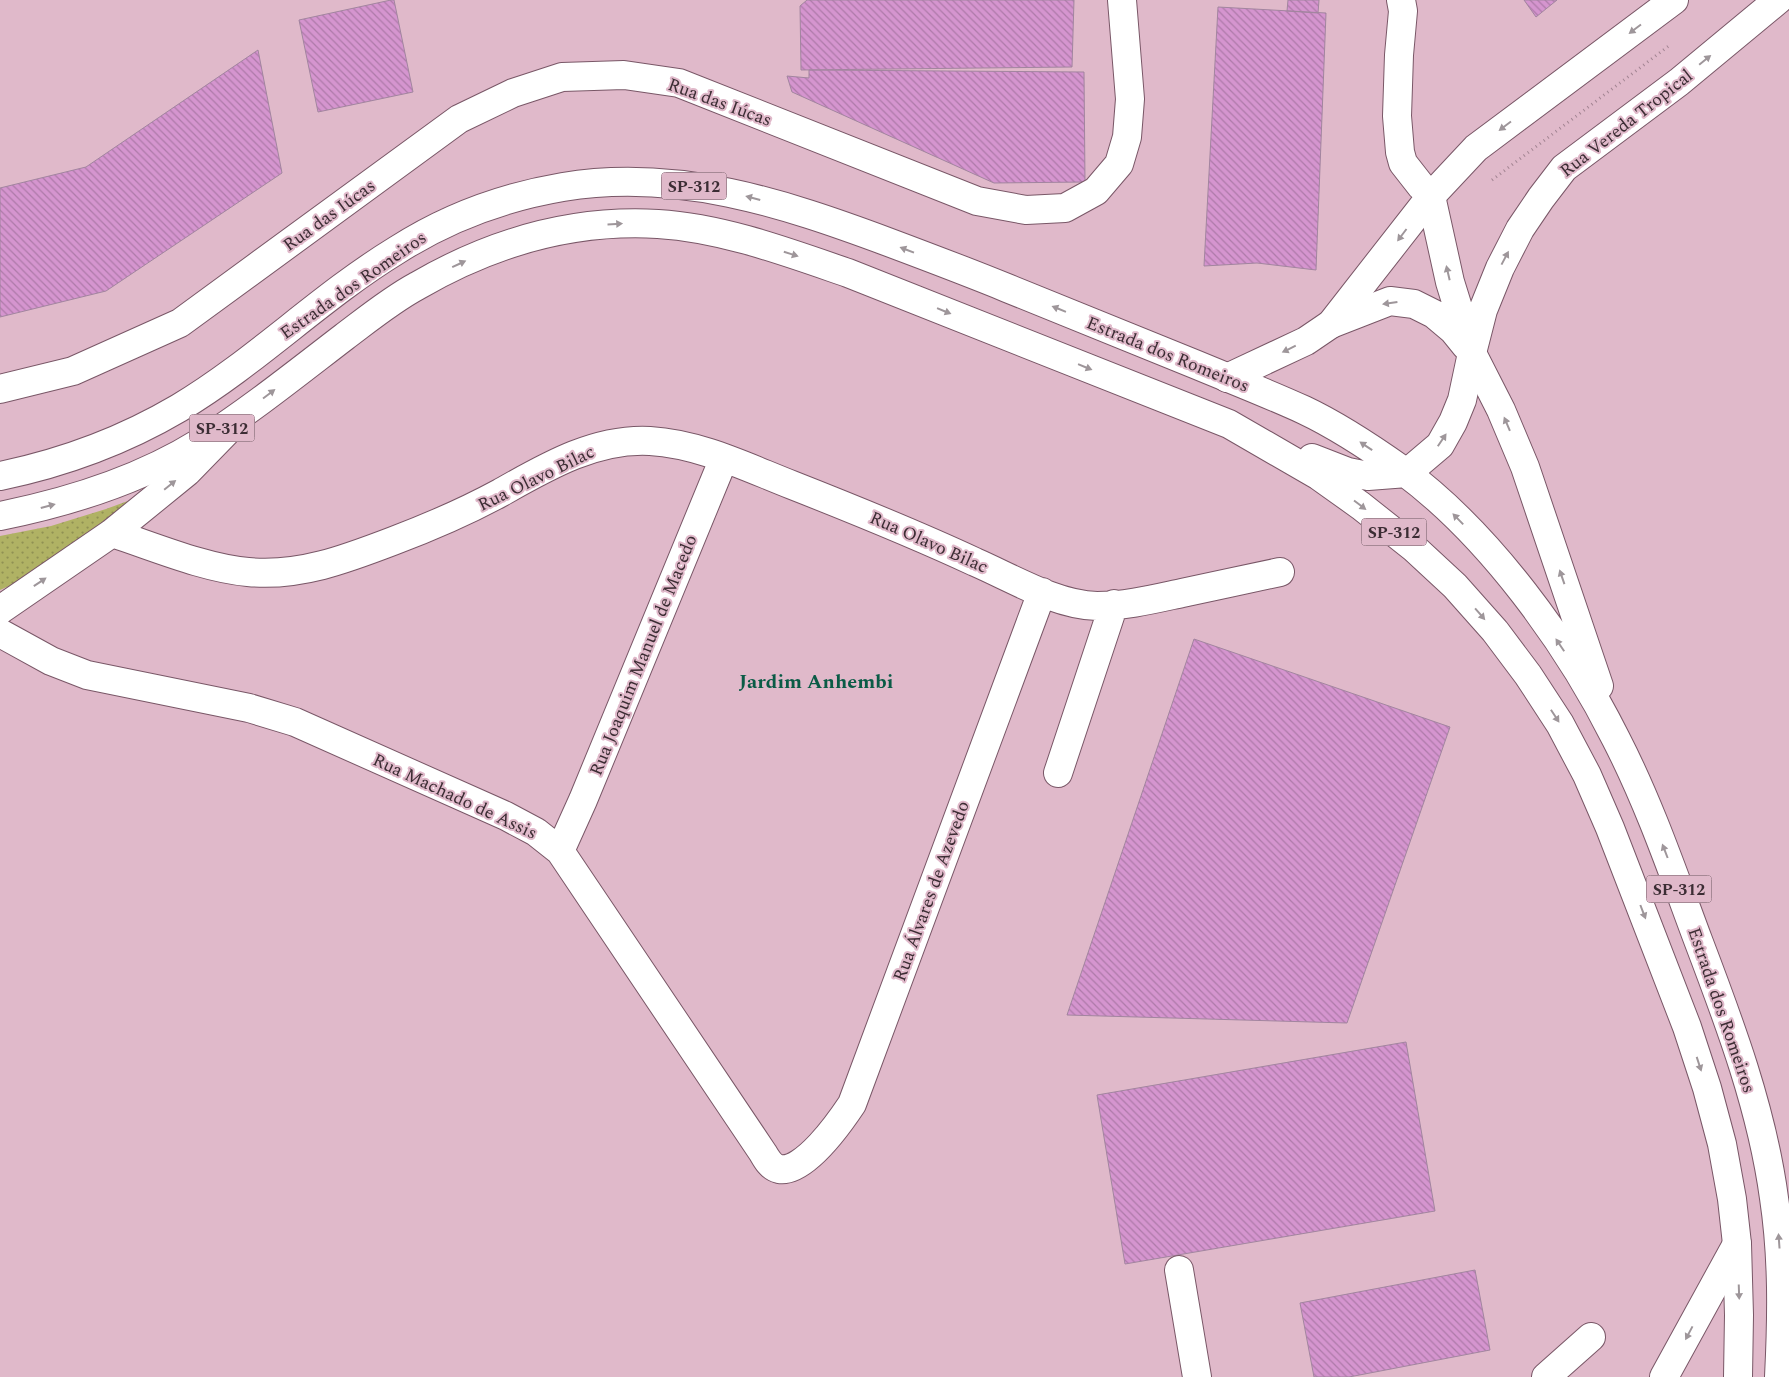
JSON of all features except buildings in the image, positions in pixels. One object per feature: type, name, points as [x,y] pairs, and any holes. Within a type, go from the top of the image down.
[{"type":"street","name":"Rua das Iúcas","points":[[0,389],[73,371],[180,323],[459,120],[513,93],[562,77],[624,75],[679,83],[977,201],[1026,210],[1065,208],[1096,190],[1119,164],[1127,137],[1130,99],[1122,0]]},
{"type":"street","points":[[1401,0],[1403,12],[1399,55],[1398,116],[1400,152],[1403,163],[1431,196],[1450,282],[1472,353],[1501,410],[1525,467],[1617,739]]},
{"type":"street","points":[[1331,324],[1431,196],[1476,148],[1674,0]]},
{"type":"street","name":"Rua Vereda Tropical","points":[[1407,473],[1440,445],[1453,422],[1462,400],[1483,310],[1500,268],[1520,228],[1564,168],[1679,82],[1778,0]]},
{"type":"street","name":"Estrada dos Romeiros","points":[[0,476],[36,468],[85,453],[133,433],[178,408],[222,380],[393,252],[434,228],[477,209],[522,195],[568,186],[614,181],[662,182],[708,188],[754,198],[808,215],[972,274],[1307,411],[1362,442],[1407,473],[1454,514],[1515,581],[1583,679],[1617,739],[1650,811],[1726,1014],[1763,1134],[1774,1194],[1779,1240],[1782,1311],[1779,1377]]},
{"type":"street","name":"Estrada dos Romeiros","points":[[0,516],[46,507],[99,490],[150,469],[199,443],[244,413],[380,310],[416,286],[453,266],[492,249],[532,236],[574,228],[616,224],[659,224],[700,230],[796,255],[848,273],[1229,424],[1319,476],[1362,506],[1414,548],[1455,586],[1495,631],[1528,675],[1560,724],[1587,775],[1610,828],[1687,1027],[1707,1088],[1722,1144],[1732,1200],[1737,1244],[1740,1315],[1738,1377]]},
{"type":"street","points":[[1227,378],[1306,341],[1331,324],[1390,301],[1414,304],[1434,314],[1453,330],[1472,353]]},
{"type":"street","points":[[0,610],[112,533],[187,472],[244,413]]},
{"type":"street","points":[[1229,424],[1348,472],[1368,476],[1407,473]]},
{"type":"street","name":"Rua Olavo Bilac","points":[[112,533],[220,568],[250,573],[280,573],[318,567],[343,560],[440,523],[580,452],[612,443],[646,441],[679,444],[724,458],[904,530],[1054,597],[1096,606],[1142,601],[1280,572]]},
{"type":"street","name":"Rua Joaquim Manuel de Macedo","points":[[560,851],[583,800],[724,458]]},
{"type":"street","name":"Rua Álvares de Azevedo","points":[[789,1168],[800,1164],[821,1144],[844,1117],[852,1104],[1054,597]]},
{"type":"street","points":[[1058,773],[1114,604]]},
{"type":"street","name":"Rua Machado de Assis","points":[[0,633],[51,661],[86,675],[249,708],[295,722],[506,816],[536,832],[560,851],[770,1165],[779,1169],[789,1168]]},
{"type":"street","points":[[1664,1377],[1737,1244]]},
{"type":"street","points":[[1179,1270],[1198,1377]]},
{"type":"street","points":[[1546,1377],[1591,1337]]},
{"type":"path","points":[[1489,181],[1676,40]]},
{"type":"green space","points":[[155,491],[27,578],[0,590],[0,536],[51,526]]},
{"type":"district","name":"Jardim Anhembi","points":[[816,681]]}]
